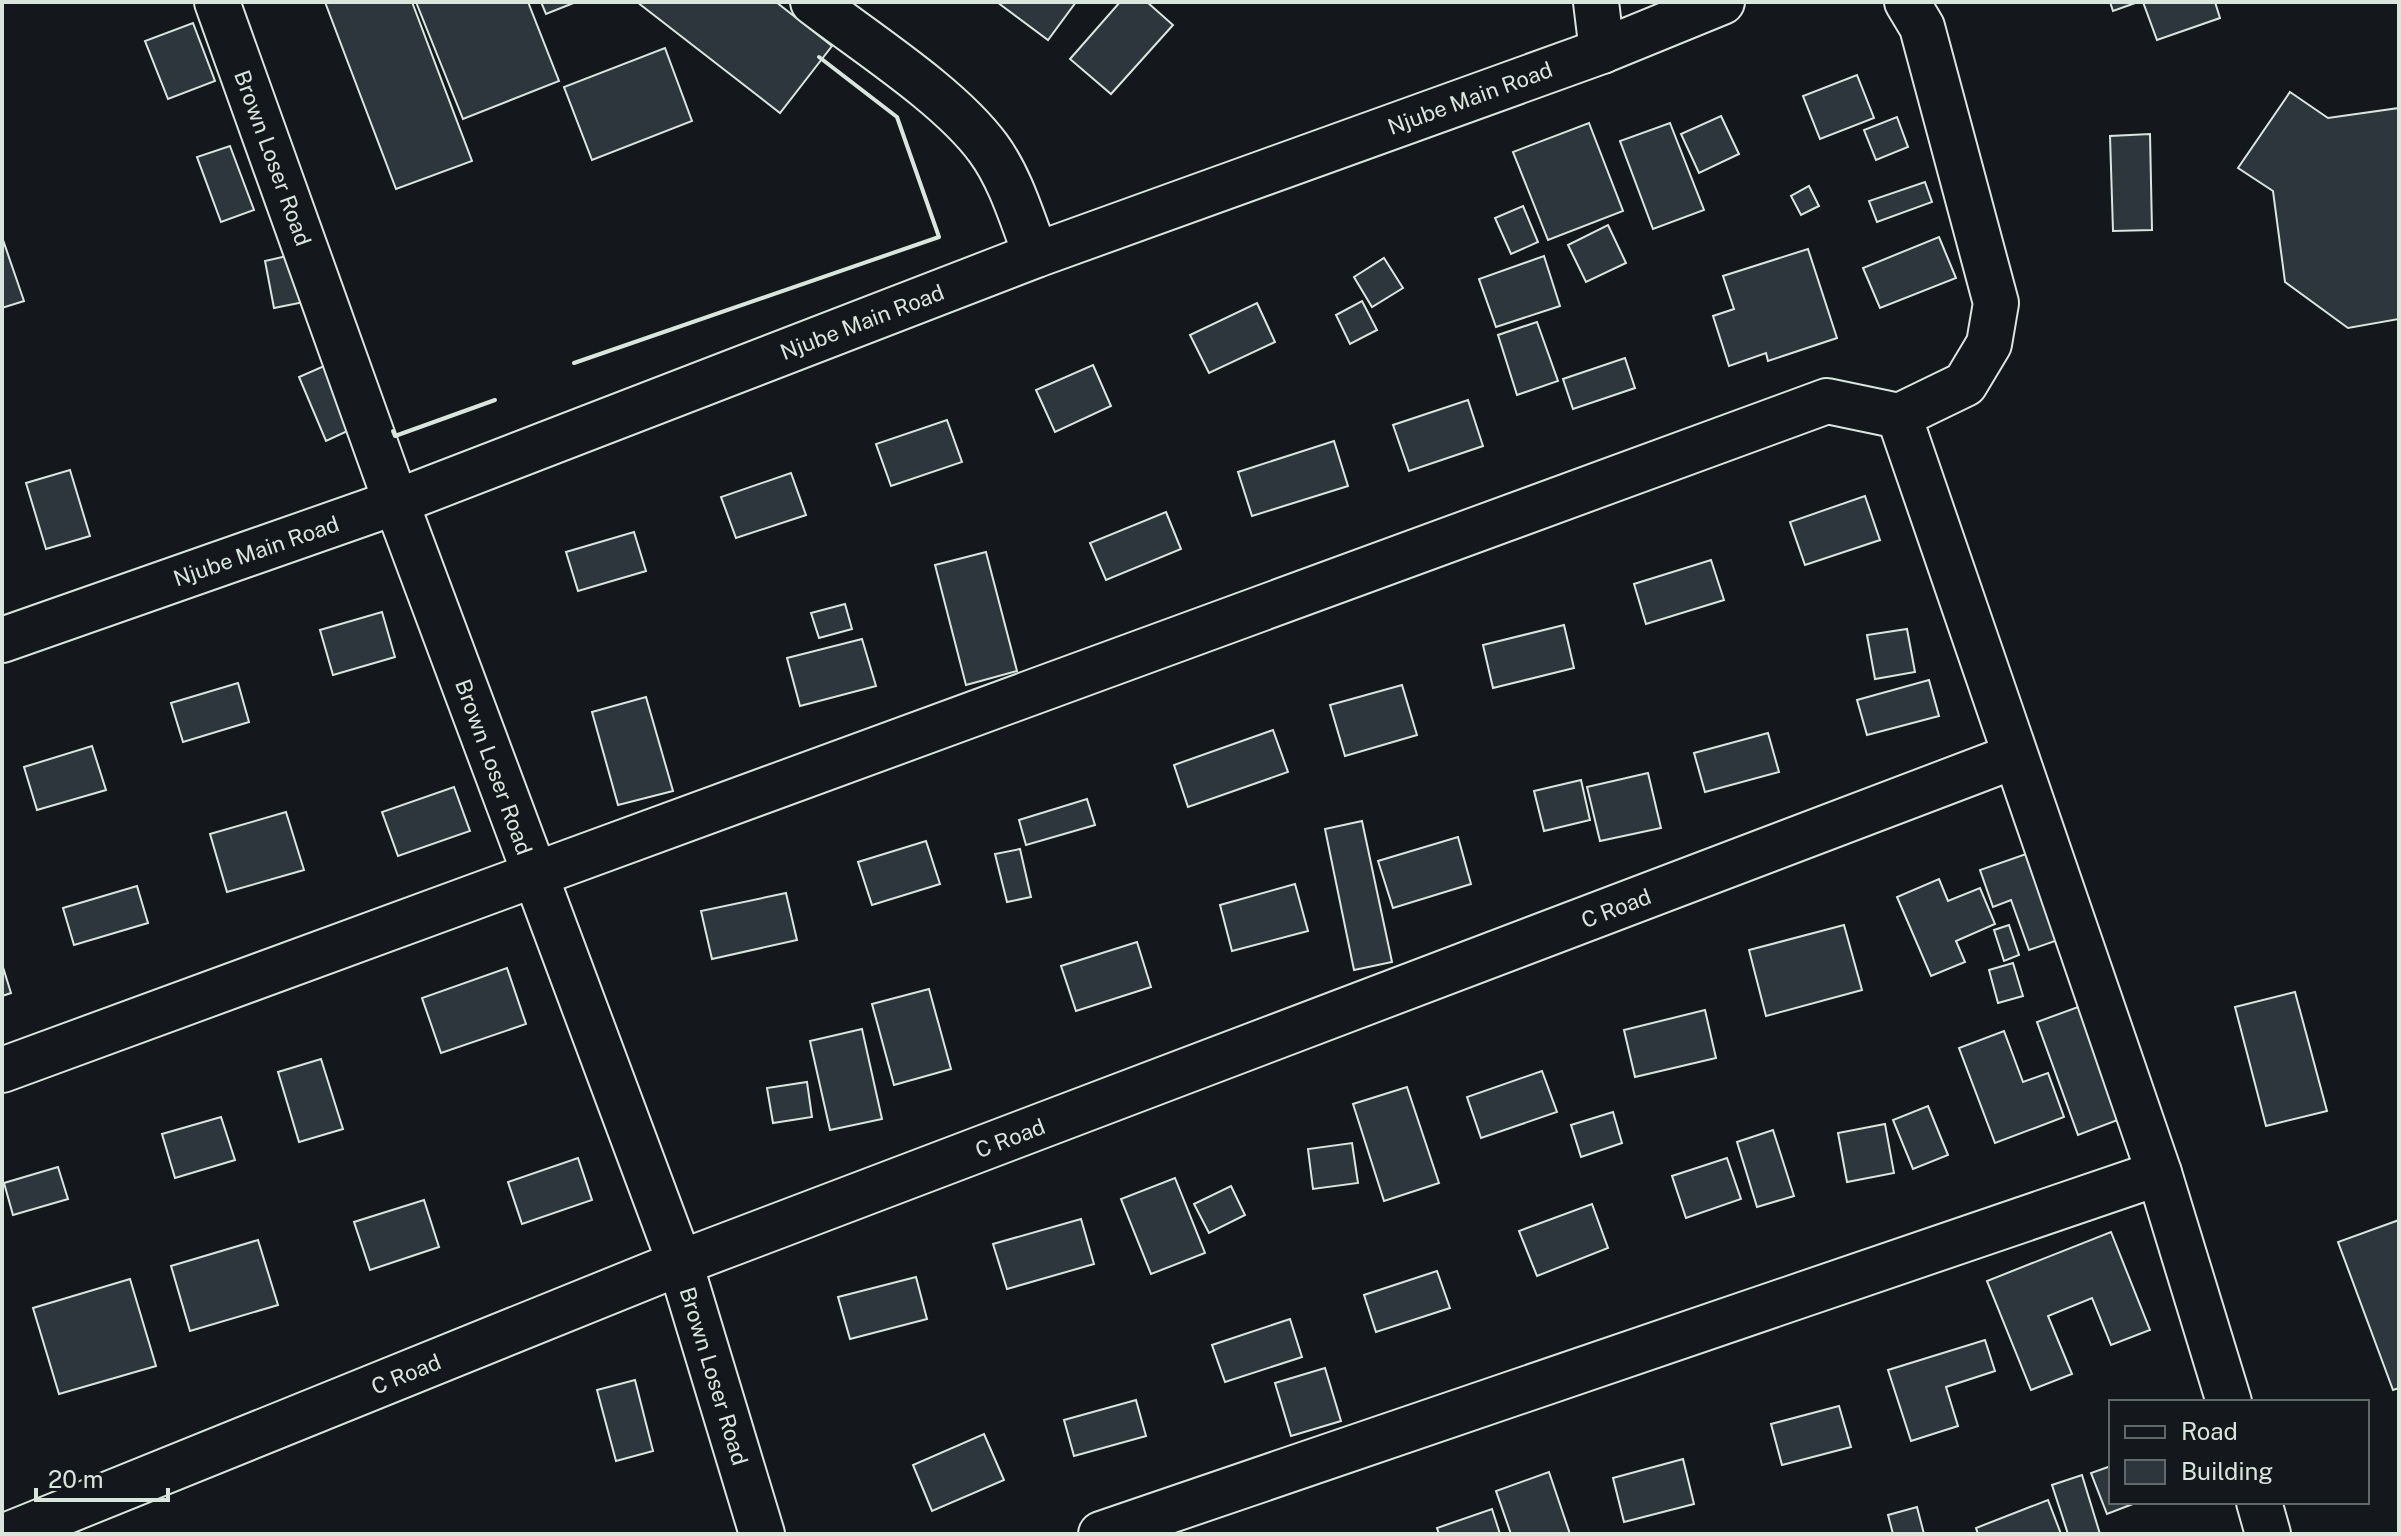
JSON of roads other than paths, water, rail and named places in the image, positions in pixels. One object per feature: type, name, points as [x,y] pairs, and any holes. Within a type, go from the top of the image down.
[{"type":"street","name":"Brown Loser Road","points":[[217,2],[396,502],[680,1263],[762,1534]]},
{"type":"street","points":[[813,2],[963,118],[989,149],[1007,180],[1036,255]]},
{"type":"street","points":[[1596,2],[1602,51]]},
{"type":"street","name":"Njube Main Road","points":[[2,640],[396,502],[1036,255],[1602,51],[1722,2]]},
{"type":"street","points":[[2,1070],[1827,401],[1899,416],[1965,384],[1989,344],[1996,303],[1922,27],[1907,2]]},
{"type":"street","points":[[1899,416],[2159,1173],[2228,1400]]},
{"type":"street","name":"C Road","points":[[10,1534],[680,1263],[2015,756]]},
{"type":"street","points":[[1101,1534],[2159,1173]]},
{"type":"street","points":[[2260,1504],[2268,1534]]}]
